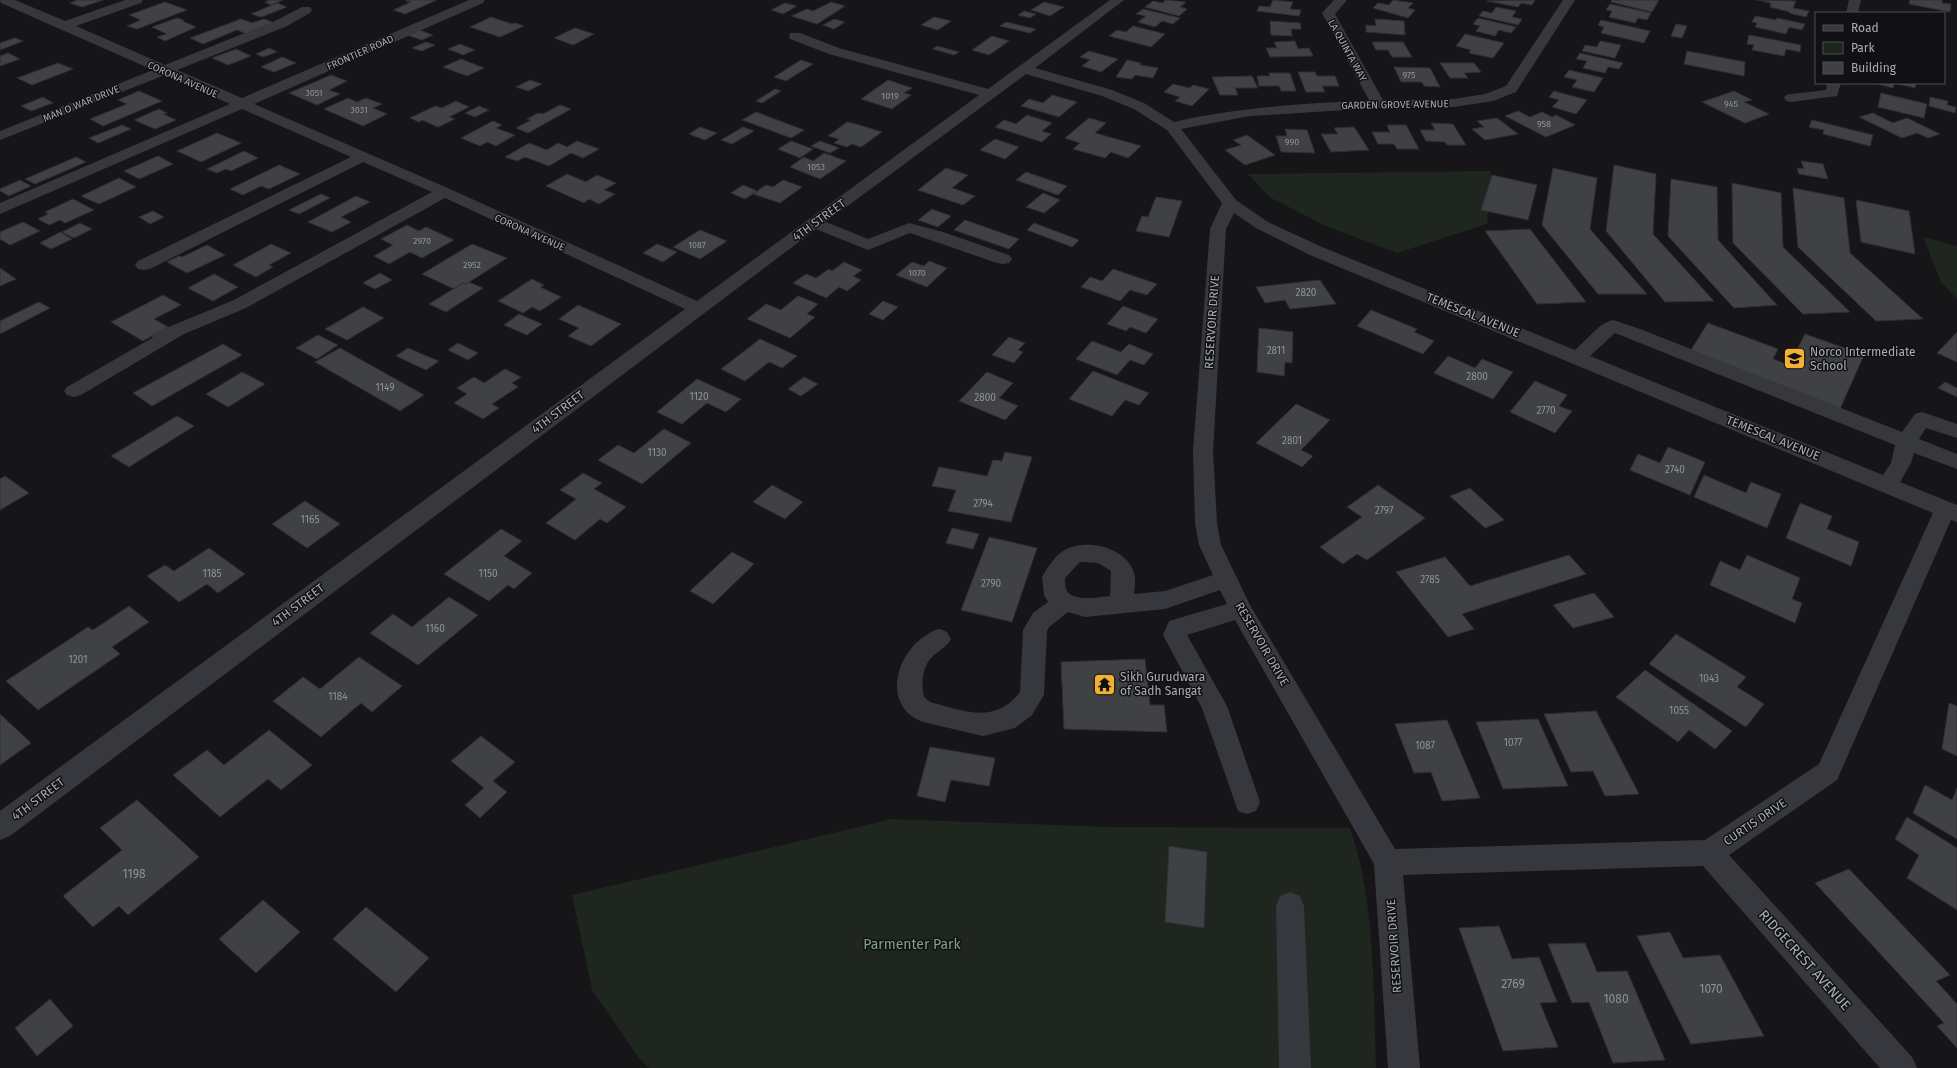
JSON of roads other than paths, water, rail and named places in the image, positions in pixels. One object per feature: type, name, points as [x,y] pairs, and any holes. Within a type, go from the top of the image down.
[{"type":"street","name":"CORONA AVENUE","points":[[5,0],[444,192],[698,308]]},
{"type":"street","points":[[64,26],[137,0]]},
{"type":"street","name":"FRONTIER ROAD","points":[[4,208],[479,0]]},
{"type":"street","name":"LA QUINTA WAY","points":[[1341,0],[1328,13],[1378,104]]},
{"type":"street","name":"GARDEN GROVE AVENUE","points":[[1172,127],[1250,112],[1378,104],[1454,103],[1488,98],[1511,89],[1569,0]]},
{"type":"street","points":[[1852,12],[1855,0]]},
{"type":"street","name":"4TH STREET","points":[[0,827],[698,308],[1025,69],[1111,1]]},
{"type":"street","name":"MAN O WAR DRIVE","points":[[0,136],[280,24],[306,10]]},
{"type":"street","points":[[795,36],[834,51],[991,94]]},
{"type":"street","name":"TEMESCAL AVENUE","points":[[1025,69],[1107,93],[1139,106],[1172,127],[1230,203],[1262,225],[1316,251],[1951,511]]},
{"type":"street","points":[[1791,98],[1832,93],[1834,84]]},
{"type":"street","points":[[144,265],[362,157]]},
{"type":"street","points":[[161,337],[240,304],[444,192]]},
{"type":"street","name":"RESERVOIR DRIVE","points":[[1230,203],[1218,229],[1203,451],[1206,523],[1210,545],[1241,609],[1388,862],[1404,1068]]},
{"type":"street","points":[[815,223],[868,245],[909,228],[1003,259]]},
{"type":"street","points":[[1578,358],[1606,330],[1614,326],[1957,462]]},
{"type":"street","points":[[74,391],[137,356],[182,328]]},
{"type":"street","points":[[1888,485],[1901,463],[1906,442],[1922,418],[1957,431]]},
{"type":"street","name":"CURTIS DRIVE","points":[[1709,853],[1828,772],[1951,511]]},
{"type":"street","points":[[1121,604],[1123,571],[1116,562],[1103,556],[1084,553],[1073,556],[1063,563],[1053,577],[1056,595],[1064,602],[1085,608],[1165,600],[1227,580]]},
{"type":"street","points":[[939,638],[925,648],[916,658],[908,683],[912,702],[923,711],[970,722],[983,724],[1006,720],[1023,707],[1032,695],[1035,630],[1041,620],[1064,602]]},
{"type":"street","points":[[1241,609],[1177,628],[1176,635],[1214,706],[1247,802]]},
{"type":"street","points":[[1388,862],[1709,853]]},
{"type":"street","name":"RIDGECREST AVENUE","points":[[1709,853],[1901,1068]]},
{"type":"street","points":[[1290,906],[1295,1068]]},
{"type":"place","name":"Norco Intermediate School","points":[[1794,359]]},
{"type":"place","name":"Sikh Gurudwara of Sadh Sangat","points":[[1105,684]]},
{"type":"park label","name":"Parmenter Park","points":[[912,944]]}]
